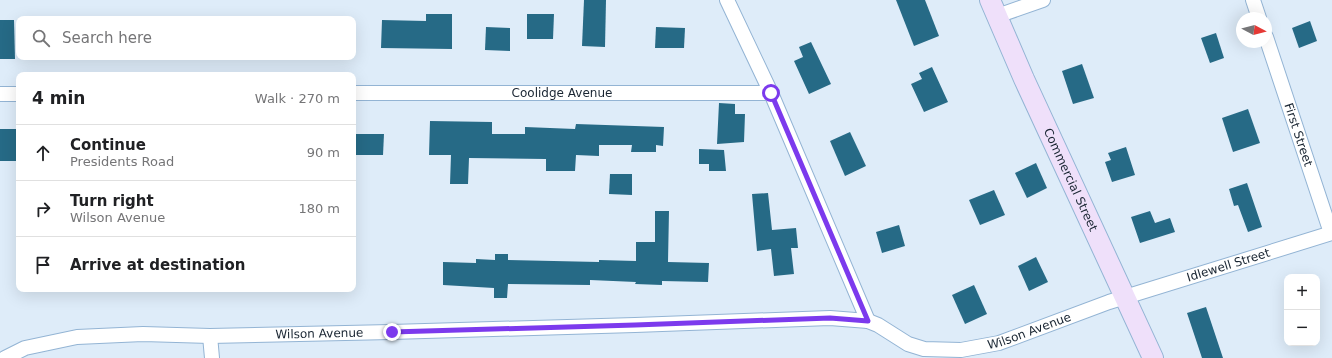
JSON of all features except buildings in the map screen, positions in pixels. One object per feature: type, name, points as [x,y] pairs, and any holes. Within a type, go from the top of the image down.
[{"type":"main road","name":"Commercial Street","points":[[993,8],[1153,358]]},
{"type":"street","points":[[727,0],[771,93],[868,321]]},
{"type":"street","points":[[993,8],[1043,0]]},
{"type":"street","points":[[1253,0],[1257,12]]},
{"type":"street","name":"First Street","points":[[1270,48],[1331,233]]},
{"type":"street","name":"Coolidge Avenue","points":[[356,93],[771,93]]},
{"type":"street","points":[[0,94],[16,94]]},
{"type":"street","name":"Idlewell Street","points":[[1125,297],[1331,233]]},
{"type":"street","name":"Wilson Avenue","points":[[5,358],[26,348],[77,337],[143,334],[210,336],[635,325],[830,318],[868,321],[878,325],[908,344],[924,349],[961,350],[999,344],[1125,297]]},
{"type":"street","points":[[210,336],[212,358]]},
{"type":"route","points":[[392,332],[830,318],[868,321],[771,93]]}]
